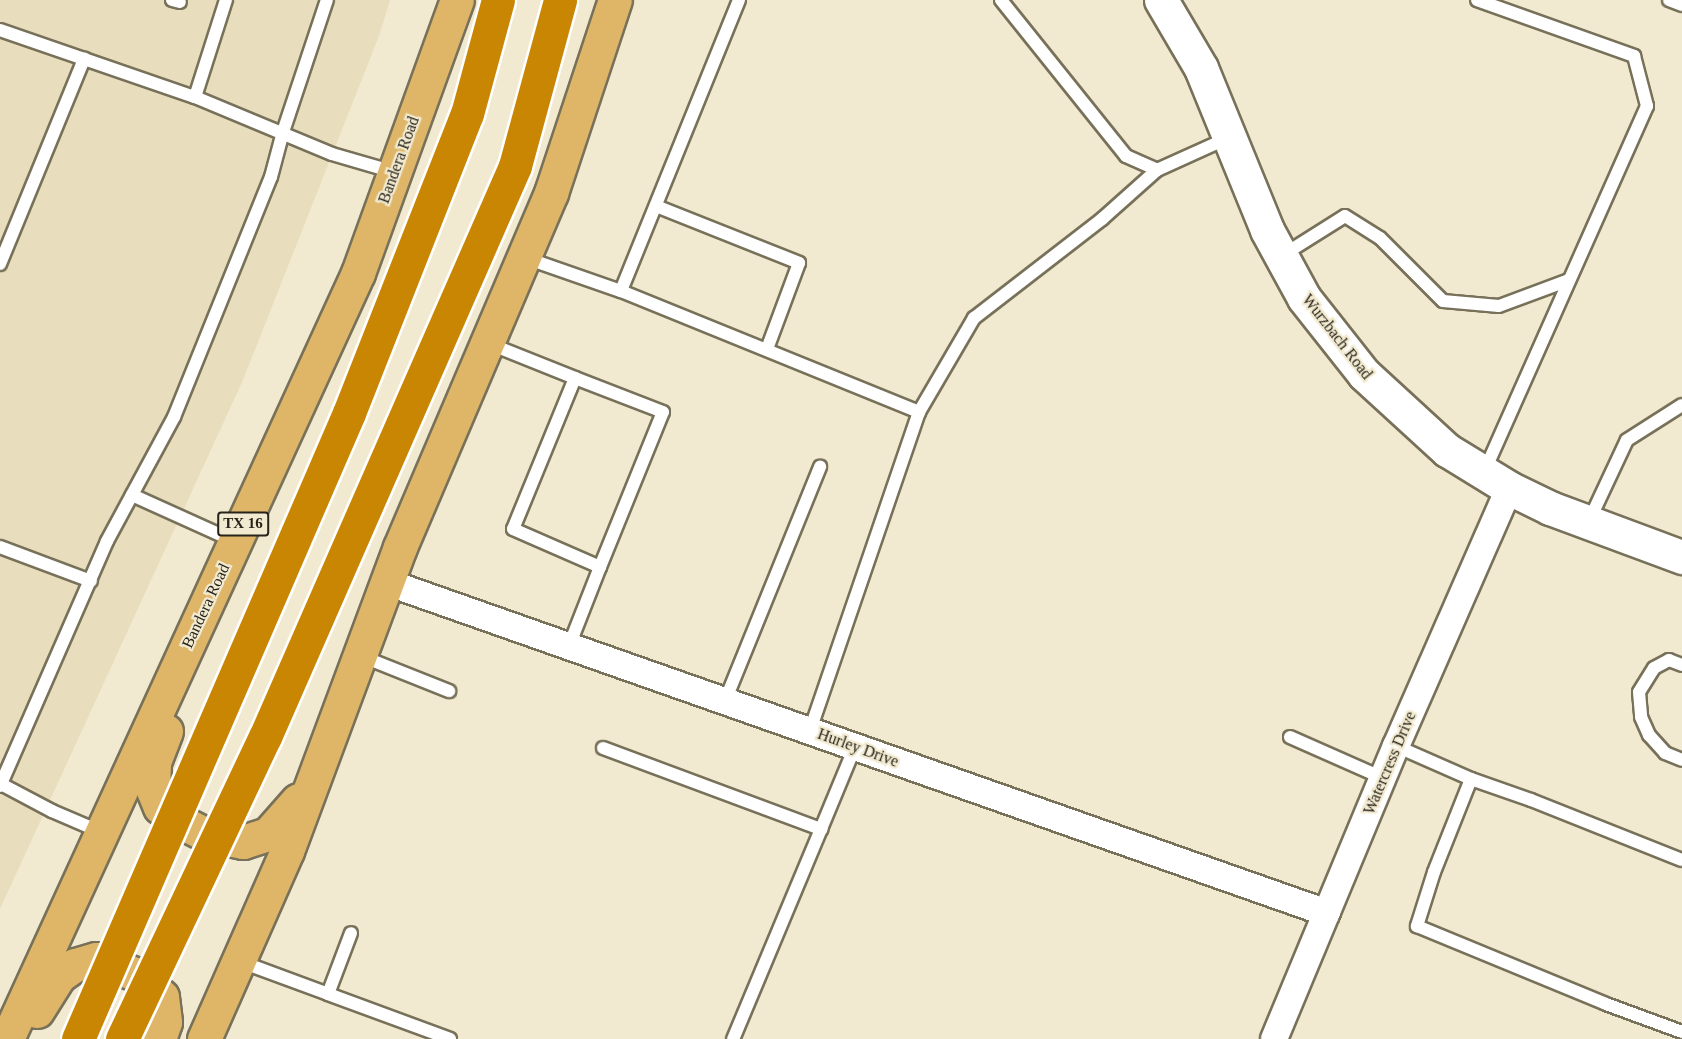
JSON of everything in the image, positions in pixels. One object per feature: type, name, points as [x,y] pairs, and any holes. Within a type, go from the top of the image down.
[{"type":"highway","points":[[78,1039],[349,413],[467,114],[498,0]]},
{"type":"highway","points":[[122,1039],[265,736],[515,166],[561,0]]},
{"type":"main road","name":"Bandera Road","points":[[7,1039],[358,273],[457,0]]},
{"type":"main road","points":[[204,1039],[287,851],[389,582],[400,547],[551,193],[615,0]]},
{"type":"main road","name":"Wurzbach Road","points":[[1161,0],[1202,68],[1267,230],[1304,298],[1364,374],[1447,450],[1496,481],[1588,522],[1682,557]]},
{"type":"main road","points":[[213,590],[154,762],[153,790],[160,807],[183,823],[207,835],[243,842],[268,834],[296,804],[331,734]]},
{"type":"main road","points":[[20,1039],[59,976],[75,965],[96,959],[135,974],[162,997],[165,1022],[159,1039]]},
{"type":"street","name":"Watercress Drive","points":[[1274,1039],[1396,746],[1496,481]]},
{"type":"street","name":"Hurley Drive","points":[[389,582],[1327,913]]},
{"type":"lane","points":[[195,98],[226,0]]},
{"type":"lane","points":[[102,832],[52,811],[0,785],[107,541],[174,417],[271,177],[283,132],[327,0]]},
{"type":"lane","points":[[621,291],[739,0]]},
{"type":"lane","points":[[1001,0],[1126,156],[1157,170]]},
{"type":"lane","points":[[1477,0],[1634,56],[1647,106],[1569,280],[1496,481]]},
{"type":"lane","points":[[1669,0],[1682,5]]},
{"type":"lane","points":[[0,30],[195,98],[283,132],[332,154],[395,172]]},
{"type":"lane","points":[[0,264],[84,59]]},
{"type":"lane","points":[[810,731],[919,412],[974,318],[1102,219],[1157,170],[1230,137]]},
{"type":"lane","points":[[656,206],[799,263],[767,348]]},
{"type":"lane","points":[[1282,256],[1345,216],[1380,238],[1443,301],[1499,306],[1569,280]]},
{"type":"lane","points":[[524,257],[621,291],[767,348],[919,412]]},
{"type":"lane","points":[[488,343],[663,412],[568,646]]},
{"type":"lane","points":[[575,378],[513,529],[600,567]]},
{"type":"lane","points":[[1588,522],[1626,440],[1682,405]]},
{"type":"lane","points":[[725,701],[820,467]]},
{"type":"lane","points":[[132,495],[235,542]]},
{"type":"lane","points":[[0,547],[91,581]]},
{"type":"lane","points":[[361,656],[449,691]]},
{"type":"lane","points":[[1682,665],[1669,660],[1654,668],[1639,692],[1641,717],[1649,735],[1665,753],[1682,760]]},
{"type":"lane","points":[[1290,737],[1383,778]]},
{"type":"lane","points":[[1396,746],[1471,779],[1531,800],[1682,860]]},
{"type":"lane","points":[[733,1039],[855,747]]},
{"type":"lane","points":[[603,748],[821,829]]},
{"type":"lane","points":[[1471,779],[1434,872],[1417,926],[1606,1004],[1682,1032]]},
{"type":"lane","points":[[328,994],[351,933]]},
{"type":"lane","points":[[239,961],[450,1039]]},
{"type":"shaded area","points":[[0,0],[390,0],[379,36],[243,380],[0,909]]}]
